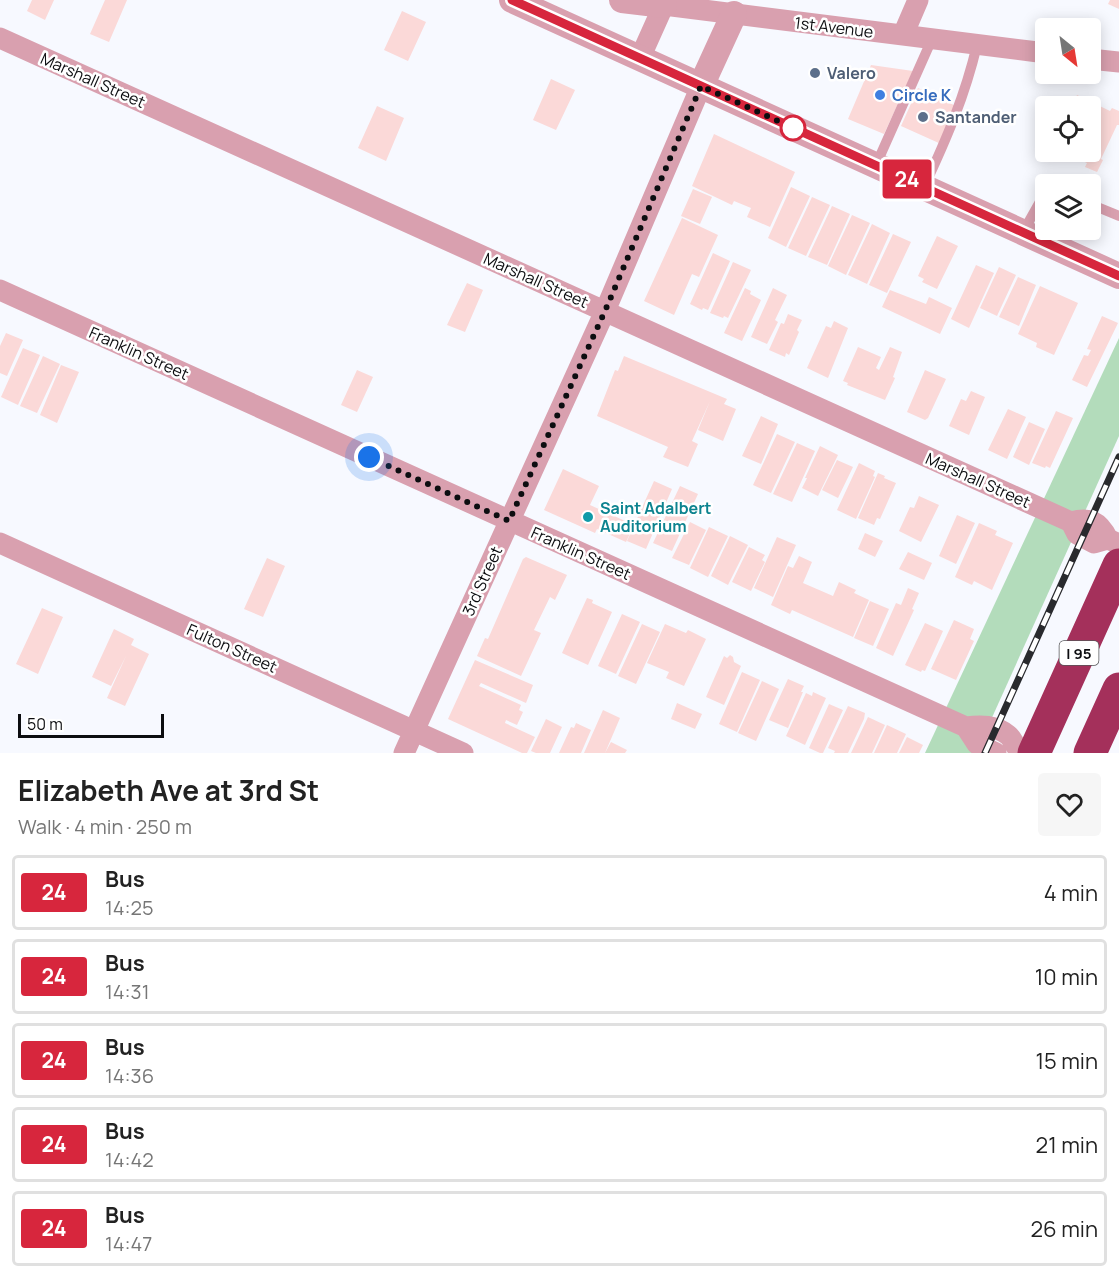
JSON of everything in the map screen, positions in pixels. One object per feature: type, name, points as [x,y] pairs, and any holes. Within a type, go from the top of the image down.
[{"type":"highway","name":"I 95","points":[[1021,753],[1056,703],[1101,604],[1115,549]]},
{"type":"highway","points":[[1090,753],[1119,688]]},
{"type":"street","points":[[512,0],[1119,276]]},
{"type":"street","name":"1st Avenue","points":[[622,0],[665,3],[734,14],[1035,52]]},
{"type":"street","points":[[903,35],[918,0]]},
{"type":"street","points":[[640,58],[665,3]]},
{"type":"street","name":"3rd Street","points":[[404,753],[605,311],[734,14]]},
{"type":"street","name":"Marshall Street","points":[[0,38],[1071,522],[1077,534],[1115,549]]},
{"type":"street","points":[[1101,60],[1119,62]]},
{"type":"street","name":"Franklin Street","points":[[0,290],[966,727],[986,725],[1008,735],[1021,753]]},
{"type":"street","name":"Fulton Street","points":[[0,543],[463,753]]},
{"type":"street","name":"Franklin Street","points":[[966,727],[977,744],[996,753]]},
{"type":"lane","points":[[875,165],[932,39]]},
{"type":"lane","points":[[924,187],[946,140],[967,86],[977,45]]},
{"type":"lane","points":[[1101,209],[1119,216]]},
{"type":"lane","points":[[1023,232],[1035,211]]},
{"type":"green space","points":[[1119,338],[1119,436],[976,753],[925,753]]},
{"type":"building","points":[[32,0],[54,0],[45,20],[27,11]]},
{"type":"building","points":[[105,0],[127,0],[109,42],[90,34]]},
{"type":"building","points":[[1110,0],[1119,0],[1119,9],[1108,4]]},
{"type":"building","points":[[402,11],[426,22],[408,61],[384,50]]},
{"type":"building","name":"Circle K","points":[[871,65],[913,71],[884,134],[848,119]]},
{"type":"building","points":[[551,79],[575,90],[556,130],[533,120]]},
{"type":"building","points":[[918,88],[958,107],[941,144],[901,126]]},
{"type":"building","points":[[377,106],[404,118],[386,161],[358,148]]},
{"type":"building","points":[[1101,107],[1110,111],[1112,108],[1119,111],[1119,125],[1101,159]]},
{"type":"building","points":[[714,134],[795,172],[770,227],[747,217],[751,208],[734,201],[732,205],[692,186]]},
{"type":"building","points":[[1103,160],[1097,172],[1085,167],[1087,163],[1085,162]]},
{"type":"building","points":[[791,187],[810,196],[786,247],[768,238]]},
{"type":"building","points":[[693,189],[712,197],[700,224],[681,216]]},
{"type":"building","points":[[812,197],[830,205],[806,256],[788,248]]},
{"type":"building","points":[[832,206],[850,214],[827,265],[808,257]]},
{"type":"building","points":[[852,215],[870,223],[846,275],[828,266]]},
{"type":"building","points":[[682,218],[718,235],[699,277],[692,274],[674,315],[644,301]]},
{"type":"building","points":[[872,224],[890,233],[867,284],[848,275]]},
{"type":"building","points":[[893,234],[911,242],[887,293],[869,285]]},
{"type":"building","points":[[937,236],[958,246],[937,289],[922,282],[924,279],[918,276]]},
{"type":"building","points":[[713,253],[730,261],[708,310],[703,308],[702,310],[690,304]]},
{"type":"building","points":[[733,262],[751,270],[728,318],[724,316],[723,318],[710,313]]},
{"type":"building","points":[[976,265],[994,273],[969,328],[951,319]]},
{"type":"building","points":[[999,267],[1016,275],[997,316],[980,308]]},
{"type":"building","points":[[1018,277],[1036,285],[1019,326],[999,317]]},
{"type":"building","points":[[467,283],[483,290],[465,332],[447,325]]},
{"type":"building","points":[[1040,286],[1078,303],[1054,355],[1036,347],[1037,343],[1018,334]]},
{"type":"building","points":[[745,288],[761,300],[742,341],[724,333]]},
{"type":"building","points":[[773,288],[787,295],[775,320],[778,322],[767,344],[751,337]]},
{"type":"building","points":[[890,290],[926,304],[929,297],[952,308],[940,334],[882,307]]},
{"type":"building","points":[[788,314],[802,320],[789,355],[786,353],[785,357],[769,350],[781,323],[784,324]]},
{"type":"building","points":[[1102,316],[1118,323],[1087,387],[1072,380],[1084,355],[1088,356],[1091,350],[1087,349]]},
{"type":"building","points":[[834,321],[848,328],[828,378],[807,368],[826,326],[831,328]]},
{"type":"building","points":[[6,333],[23,340],[7,376],[0,373],[0,346]]},
{"type":"building","points":[[858,347],[881,357],[876,368],[879,370],[890,347],[902,352],[893,377],[895,378],[885,400],[847,385],[848,383],[843,381]]},
{"type":"building","points":[[23,348],[40,355],[18,405],[1,397]]},
{"type":"building","points":[[43,356],[60,364],[37,413],[20,406]]},
{"type":"building","points":[[624,356],[727,399],[724,404],[736,409],[723,441],[698,430],[710,401],[692,441],[698,444],[688,467],[663,457],[668,447],[597,416],[615,370],[618,371]]},
{"type":"building","points":[[61,365],[79,372],[57,423],[40,415]]},
{"type":"building","points":[[357,370],[373,377],[357,412],[341,405]]},
{"type":"building","points":[[925,370],[946,379],[925,420],[907,412]]},
{"type":"building","points":[[971,391],[985,397],[969,435],[949,426],[961,399],[966,401]]},
{"type":"building","points":[[1008,409],[1026,417],[1007,459],[988,450]]},
{"type":"building","points":[[1056,411],[1073,418],[1050,468],[1046,466],[1045,468],[1032,463]]},
{"type":"building","points":[[761,416],[778,424],[761,464],[742,456]]},
{"type":"building","points":[[1029,422],[1045,429],[1029,465],[1013,457]]},
{"type":"building","points":[[777,434],[795,442],[771,493],[753,485]]},
{"type":"building","points":[[797,443],[815,451],[792,502],[773,494]]},
{"type":"building","points":[[820,446],[838,455],[818,496],[802,488]]},
{"type":"building","points":[[837,460],[853,467],[838,498],[822,490]]},
{"type":"building","points":[[859,463],[875,471],[873,476],[875,477],[856,519],[837,510]]},
{"type":"building","points":[[563,469],[599,486],[590,505],[634,525],[626,542],[597,529],[595,533],[544,510]]},
{"type":"building","points":[[878,473],[896,483],[880,519],[877,518],[874,525],[858,518]]},
{"type":"building","points":[[654,481],[672,489],[646,549],[627,541]]},
{"type":"building","points":[[680,486],[698,494],[672,551],[653,543]]},
{"type":"building","points":[[919,496],[939,505],[921,542],[899,531],[910,507],[914,508]]},
{"type":"building","points":[[957,515],[975,523],[956,564],[939,556]]},
{"type":"building","points":[[690,522],[706,530],[689,565],[672,558]]},
{"type":"building","points":[[979,523],[997,531],[995,535],[1013,543],[992,590],[974,581],[972,585],[955,577]]},
{"type":"building","points":[[709,527],[728,536],[708,577],[690,568]]},
{"type":"building","points":[[865,533],[883,541],[875,557],[858,549]]},
{"type":"building","points":[[730,536],[748,545],[728,585],[711,576]]},
{"type":"building","points":[[777,537],[796,545],[773,597],[754,588]]},
{"type":"building","points":[[749,547],[765,555],[762,560],[765,562],[751,591],[732,582]]},
{"type":"building","points":[[908,552],[932,563],[924,580],[899,569]]},
{"type":"building","points":[[799,556],[812,562],[803,583],[833,596],[839,582],[856,590],[854,593],[869,600],[853,637],[792,610],[790,614],[771,605],[788,566],[793,568]]},
{"type":"building","points":[[526,557],[567,575],[555,600],[550,597],[534,630],[541,633],[521,676],[477,656],[485,638],[488,639],[523,559]]},
{"type":"building","points":[[267,558],[285,566],[263,617],[244,609]]},
{"type":"building","points":[[908,588],[919,593],[912,609],[914,610],[893,656],[876,648],[896,603],[901,605]]},
{"type":"building","points":[[587,598],[593,600],[592,603],[612,612],[588,665],[562,653]]},
{"type":"building","points":[[870,601],[889,609],[873,646],[854,638]]},
{"type":"building","points":[[42,608],[63,617],[38,674],[16,664]]},
{"type":"building","points":[[622,614],[640,622],[616,674],[598,666]]},
{"type":"building","points":[[954,620],[974,629],[970,639],[974,641],[956,680],[931,669]]},
{"type":"building","points":[[925,623],[943,631],[925,671],[921,672],[905,665]]},
{"type":"building","points":[[642,624],[660,632],[636,684],[618,676]]},
{"type":"building","points":[[665,624],[686,633],[688,630],[706,639],[684,686],[666,678],[669,672],[647,663]]},
{"type":"building","points":[[114,629],[134,639],[131,645],[149,654],[125,706],[107,698],[126,656],[111,686],[92,677]]},
{"type":"building","points":[[730,655],[734,662],[741,666],[724,705],[706,697],[724,656],[727,658]]},
{"type":"building","points":[[475,660],[533,685],[526,703],[481,683],[479,686],[521,705],[519,710],[523,712],[517,725],[506,720],[505,723],[535,737],[527,753],[522,753],[448,719]]},
{"type":"building","points":[[742,672],[760,680],[737,732],[719,724]]},
{"type":"building","points":[[788,679],[804,686],[788,728],[769,720]]},
{"type":"building","points":[[762,681],[779,689],[756,741],[738,733]]},
{"type":"building","points":[[813,692],[826,698],[805,745],[786,736],[806,693],[812,696]]},
{"type":"building","points":[[677,703],[702,714],[695,729],[671,719]]},
{"type":"building","points":[[829,704],[843,710],[823,753],[820,753],[809,748]]},
{"type":"building","points":[[848,706],[865,713],[864,719],[848,753],[834,753],[835,751],[828,748]]},
{"type":"building","points":[[603,710],[620,718],[605,753],[584,753]]},
{"type":"building","points":[[868,717],[885,725],[872,753],[851,753]]},
{"type":"building","points":[[546,719],[562,727],[550,753],[536,753],[531,751]]},
{"type":"building","points":[[576,723],[591,730],[581,753],[559,753],[571,727],[574,728]]},
{"type":"building","points":[[887,725],[906,734],[897,753],[874,753]]},
{"type":"building","points":[[907,737],[923,745],[919,753],[899,753]]},
{"type":"building","points":[[611,742],[627,750],[625,753],[605,753]]},
{"type":"railway","points":[[985,753],[1119,457]]},
{"type":"bus line","name":"24","points":[[512,0],[1119,276]]},
{"type":"place","name":"Valero","points":[[815,73]]},
{"type":"place","name":"Circle K","points":[[880,95]]},
{"type":"place","name":"Santander","points":[[923,117]]},
{"type":"place","name":"Saint Adalbert Auditorium","points":[[588,517]]},
{"type":"route","points":[[369,457],[509,521],[605,311],[701,86],[798,130],[793,128]]}]
